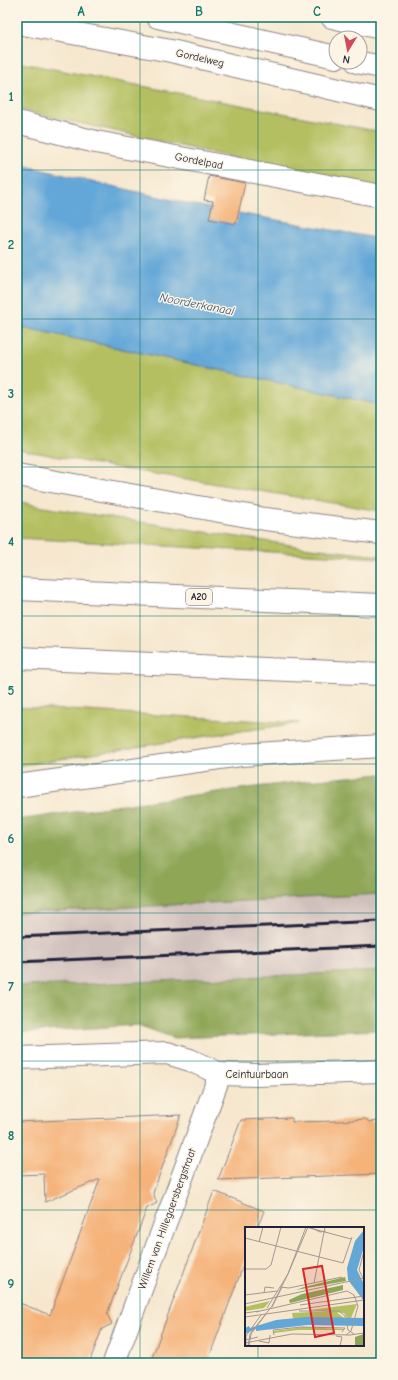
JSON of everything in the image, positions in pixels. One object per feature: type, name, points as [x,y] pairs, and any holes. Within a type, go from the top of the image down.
[{"type":"main road","points":[[158,17],[328,55]]},
{"type":"main road","points":[[332,17],[381,28]]},
{"type":"main road","name":"Gordelweg","points":[[17,23],[171,51],[381,100]]},
{"type":"main road","points":[[368,64],[381,67]]},
{"type":"main road","name":"Gordelpad","points":[[17,122],[96,142],[381,196]]},
{"type":"main road","points":[[17,475],[265,519],[381,533]]},
{"type":"main road","name":"A20","points":[[17,589],[381,605]]},
{"type":"main road","points":[[17,658],[381,674]]},
{"type":"main road","points":[[17,786],[241,755],[381,746]]},
{"type":"main road","name":"Ceintuurbaan","points":[[17,1058],[167,1053],[190,1060],[220,1074],[256,1075],[381,1071]]},
{"type":"main road","name":"Willem van Hillegaersbergstraat","points":[[114,1363],[220,1074]]},
{"type":"shaded area","points":[[381,894],[381,971],[17,986],[17,913]]},
{"type":"green space","points":[[17,62],[381,132],[381,191],[17,109]]},
{"type":"green space","points":[[17,326],[381,405],[381,511],[113,467],[17,449]]},
{"type":"green space","points":[[17,501],[43,507],[310,548],[381,556],[381,558],[17,538]]},
{"type":"green space","points":[[17,707],[299,723],[17,766]]},
{"type":"green space","points":[[381,774],[381,894],[17,913],[17,820],[244,788]]},
{"type":"green space","points":[[381,971],[381,1030],[174,1038],[138,1025],[17,1033],[17,986]]},
{"type":"water","name":"Noorderkanaal","points":[[17,164],[194,205],[381,239],[381,405],[17,326]]},
{"type":"building","points":[[209,176],[245,183],[236,224],[209,219],[213,201],[204,200]]},
{"type":"building","points":[[181,1115],[153,1193],[157,1203],[147,1208],[107,1314],[112,1324],[102,1329],[89,1363],[17,1363],[17,1302],[50,1315],[100,1179],[45,1202],[44,1174],[17,1175],[17,1122]]},
{"type":"building","points":[[292,1118],[292,1122],[366,1119],[369,1122],[381,1121],[381,1174],[218,1180],[241,1120]]},
{"type":"building","points":[[214,1191],[264,1211],[257,1227],[245,1227],[245,1261],[207,1363],[150,1363]]},
{"type":"railway","points":[[17,937],[381,921]]},
{"type":"railway","points":[[17,962],[381,946]]}]
